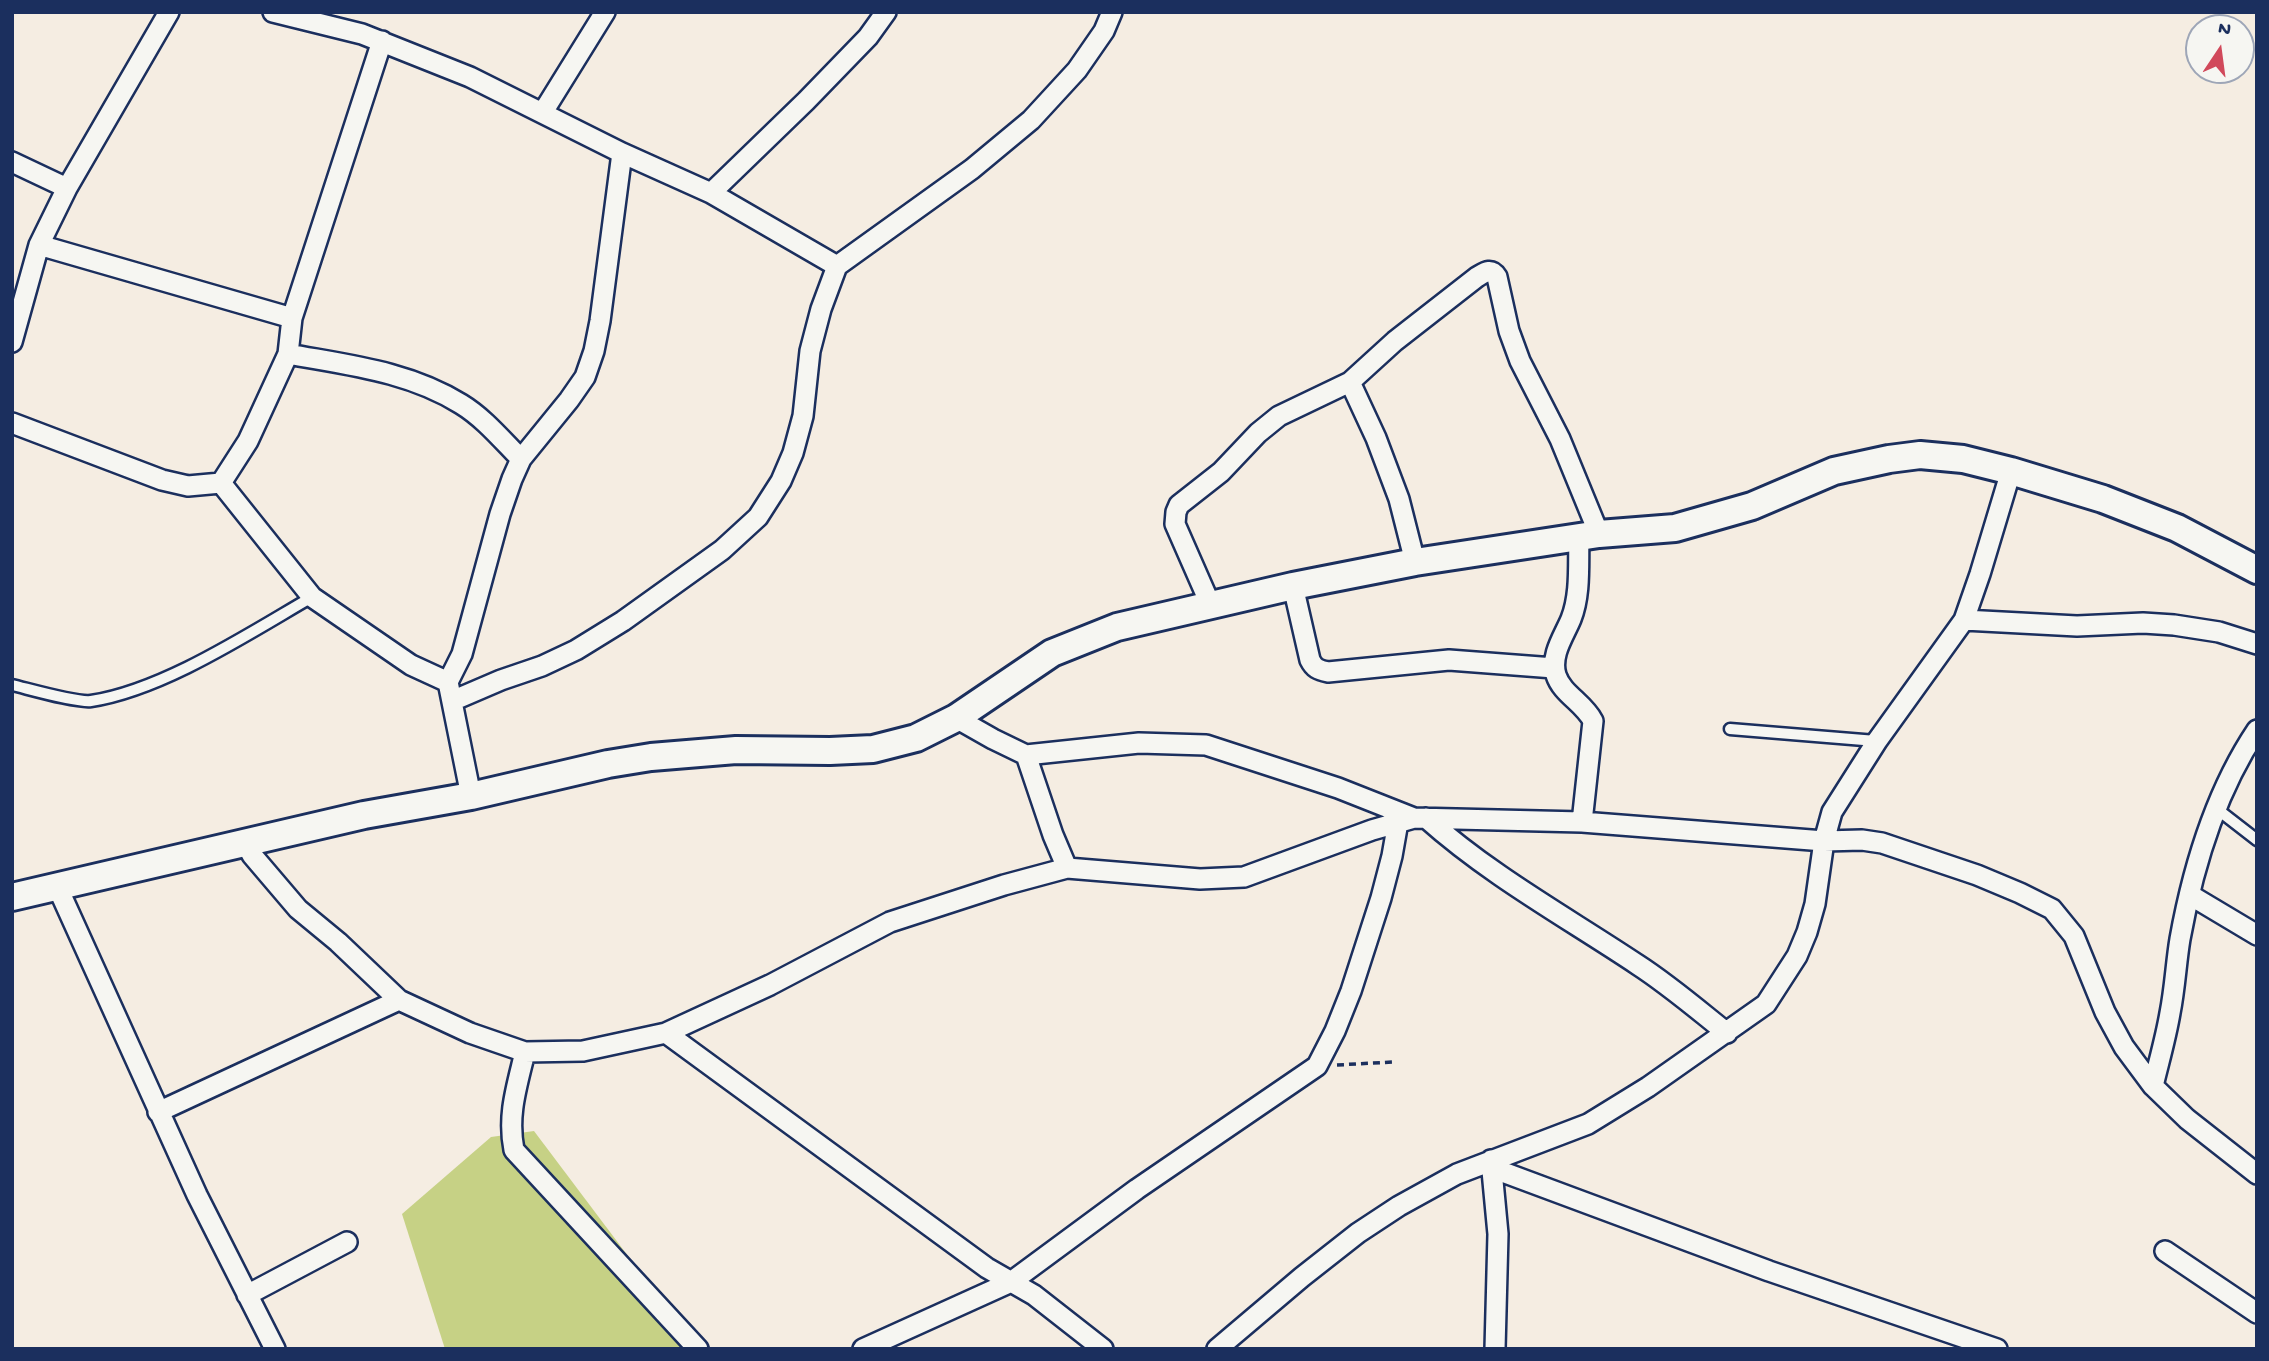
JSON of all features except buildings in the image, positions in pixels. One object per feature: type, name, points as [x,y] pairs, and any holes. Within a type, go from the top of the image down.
[{"type":"street","points":[[12,342],[39,245],[67,188],[169,12]]},
{"type":"street","points":[[273,12],[323,23],[382,41],[470,77],[622,153],[711,192],[837,266]]},
{"type":"street","points":[[543,113],[605,12]]},
{"type":"street","points":[[711,192],[833,74],[868,37],[886,12]]},
{"type":"street","points":[[221,483],[312,597],[450,692],[542,666],[576,650],[623,621],[722,550],[758,517],[781,481],[793,453],[803,416],[810,351],[821,309],[837,266],[972,169],[1031,120],[1077,71],[1104,32],[1112,12]]},
{"type":"street","points":[[221,483],[248,441],[288,354],[292,318],[382,41]]},
{"type":"street","points":[[471,796],[450,692],[500,514],[520,459],[585,377],[594,351],[622,153]]},
{"type":"street","points":[[12,162],[67,188]]},
{"type":"street","points":[[39,245],[292,318]]},
{"type":"street","points":[[1210,606],[1175,524],[1175,512],[1179,505],[1221,472],[1258,433],[1279,416],[1350,382],[1438,307],[1484,272],[1493,272],[1497,277],[1520,361],[1560,439],[1589,536],[1575,608],[1562,635],[1554,668],[1562,686],[1593,721],[1583,822]]},
{"type":"street","points":[[288,354],[390,373],[424,386],[461,404],[482,419],[520,459]]},
{"type":"street","points":[[1350,382],[1376,438],[1399,499],[1415,562]]},
{"type":"street","points":[[12,423],[162,480],[188,486],[221,483]]},
{"type":"street","points":[[12,897],[364,815],[471,796],[608,764],[651,757],[736,750],[873,749],[916,738],[956,718],[1052,653],[1117,627],[1293,586],[1415,562],[1589,536],[1675,528],[1752,506],[1834,471],[1889,459],[1920,455],[1952,458],[2011,471],[2103,499],[2177,528],[2257,570]]},
{"type":"street","points":[[1217,1349],[1358,1233],[1398,1206],[1457,1174],[1491,1164],[1588,1124],[1648,1087],[1766,1004],[1797,956],[1815,904],[1824,841],[1832,812],[1877,741],[1964,620],[2011,471]]},
{"type":"street","points":[[1293,586],[1310,660],[1320,671],[1449,660],[1554,668]]},
{"type":"street","points":[[1964,620],[2077,626],[2143,623],[2174,625],[2219,632],[2257,644]]},
{"type":"street","points":[[956,718],[1026,755],[1139,743],[1206,745],[1338,788],[1413,819],[1469,854],[1512,885],[1640,966],[1727,1033]]},
{"type":"street","points":[[2153,1086],[2171,1013],[2180,938],[2190,895],[2217,809],[2242,753],[2257,730]]},
{"type":"street","points":[[1026,755],[1067,868]]},
{"type":"street","points":[[863,1349],[1011,1282],[1137,1189],[1317,1066],[1351,991],[1392,856],[1413,819]]},
{"type":"street","points":[[245,842],[252,855],[298,909],[338,942],[398,1000],[470,1033],[525,1052],[583,1051],[666,1033],[770,985],[890,922],[1067,868],[1200,879],[1244,877],[1413,819],[1583,822],[1882,843],[2020,892],[2052,909],[2074,936],[2105,1012],[2124,1047],[2153,1086],[2187,1119],[2257,1174]]},
{"type":"street","points":[[57,886],[197,1195],[275,1349]]},
{"type":"street","points":[[2190,895],[2257,935]]},
{"type":"street","points":[[158,1112],[398,1000]]},
{"type":"street","points":[[666,1033],[987,1268],[1034,1295],[1103,1349]]},
{"type":"street","points":[[525,1052],[512,1109],[510,1130],[514,1150],[698,1349]]},
{"type":"street","points":[[1491,1164],[1497,1234],[1495,1349]]},
{"type":"street","points":[[1491,1164],[1769,1271],[1997,1349]]},
{"type":"street","points":[[247,1295],[347,1242]]},
{"type":"street","points":[[2165,1251],[2257,1313]]},
{"type":"lane","points":[[12,685],[88,701],[143,687],[216,653],[312,597]]},
{"type":"lane","points":[[1730,729],[1877,741]]},
{"type":"lane","points":[[2217,809],[2257,840]]},
{"type":"path","points":[[1317,1066],[1394,1062]]},
{"type":"green space","points":[[534,1131],[698,1349],[445,1349],[402,1214],[491,1137]]}]
